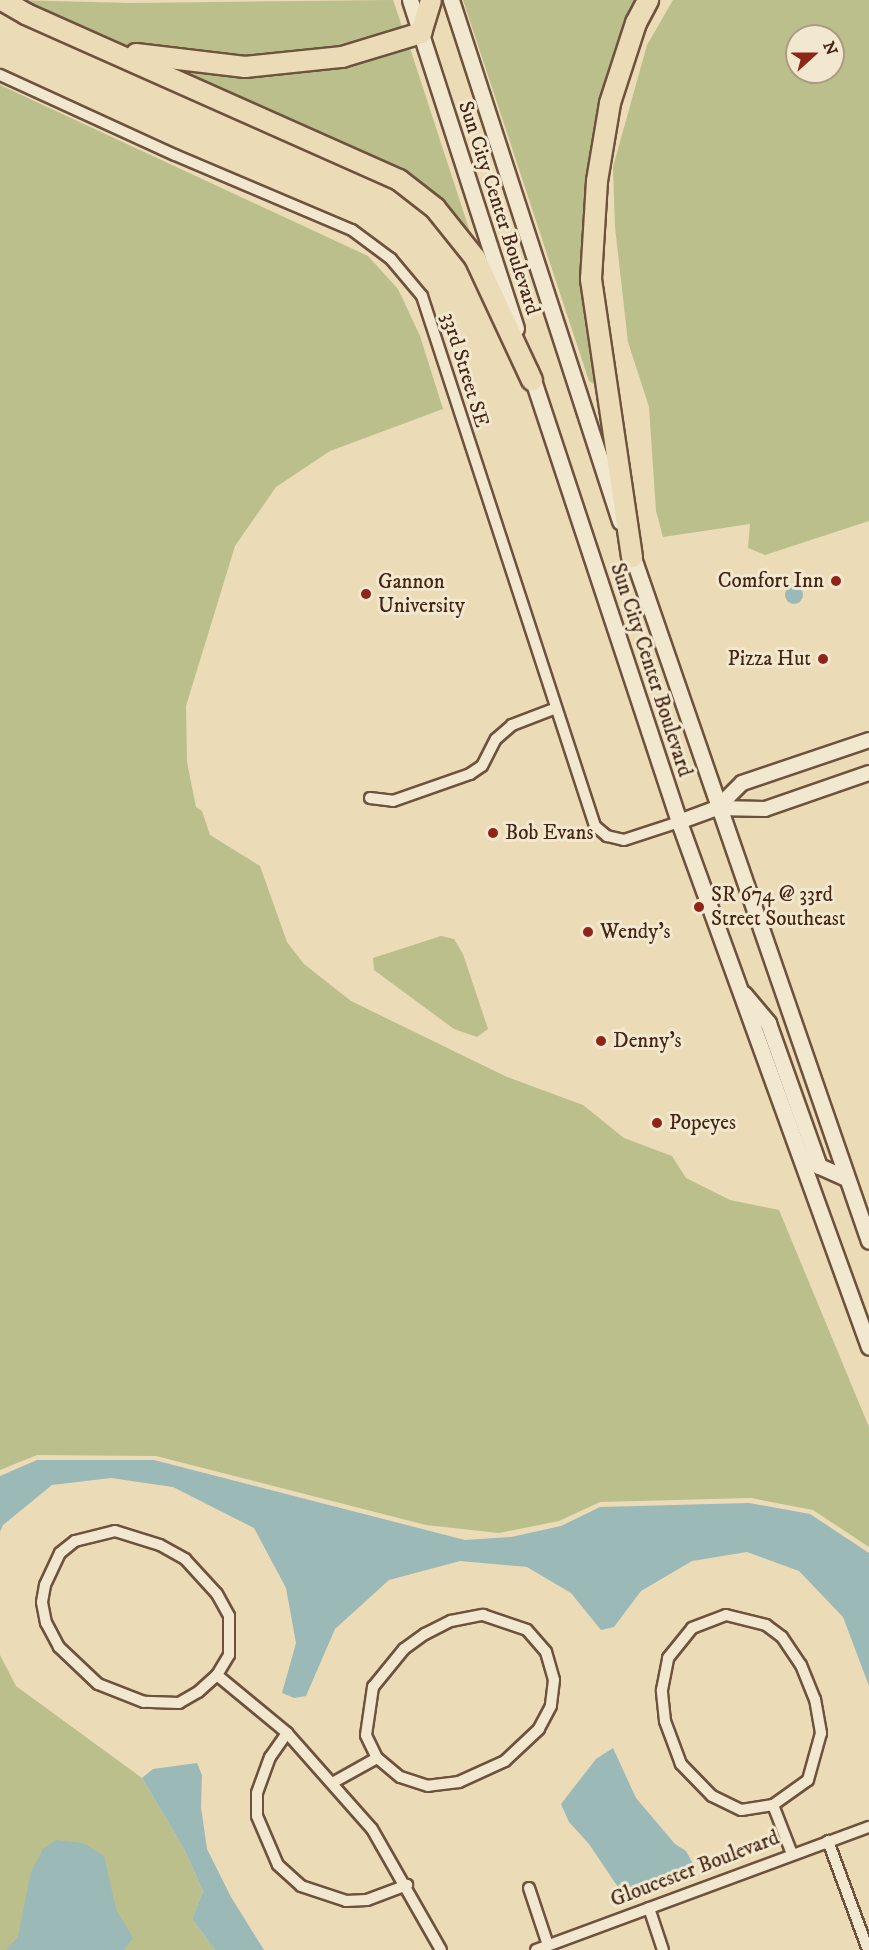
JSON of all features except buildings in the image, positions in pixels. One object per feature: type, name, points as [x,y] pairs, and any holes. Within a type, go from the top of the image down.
[{"type":"highway","points":[[2,0],[103,48],[356,158],[399,180],[435,208],[476,258],[532,380]]},
{"type":"highway","points":[[103,48],[182,62],[245,66],[342,57],[421,33],[431,0]]},
{"type":"highway","points":[[632,557],[591,279],[597,182],[610,103],[636,23],[648,0]]},
{"type":"main road","name":"Sun City Center Boulevard","points":[[410,0],[532,380],[679,822],[869,1347]]},
{"type":"main road","name":"Sun City Center Boulevard","points":[[451,0],[632,557],[717,808],[869,1241]]},
{"type":"main road","points":[[737,984],[768,1023],[819,1166],[846,1178]]},
{"type":"street","name":"33rd Street SE","points":[[0,75],[175,155],[352,230],[391,259],[422,296],[554,709],[595,826],[607,836],[624,840],[679,822]]},
{"type":"street","points":[[370,798],[393,801],[470,774],[482,766],[496,739],[512,725],[554,709]]},
{"type":"street","points":[[717,808],[742,783],[869,740]]},
{"type":"street","points":[[679,822],[717,808],[765,808],[869,773]]},
{"type":"street","points":[[115,1531],[160,1545],[185,1559],[217,1594],[229,1616],[229,1655],[217,1675],[198,1692],[178,1703],[144,1702],[98,1684],[59,1647],[46,1623],[42,1602],[45,1585],[60,1553],[75,1541],[115,1531]]},
{"type":"street","points":[[483,1615],[527,1630],[546,1652],[554,1680],[550,1706],[539,1729],[505,1761],[459,1782],[428,1785],[400,1777],[377,1758],[366,1735],[373,1687],[404,1649],[425,1634],[452,1621],[483,1615]]},
{"type":"street","points":[[726,1615],[766,1625],[782,1637],[801,1665],[815,1699],[821,1733],[808,1780],[773,1805],[741,1810],[712,1796],[681,1764],[665,1721],[662,1690],[668,1658],[692,1628],[726,1615]]},
{"type":"street","points":[[217,1675],[287,1733],[334,1782],[372,1829],[407,1885],[441,1950]]},
{"type":"street","points":[[287,1733],[270,1757],[257,1793],[257,1816],[278,1865],[302,1886],[346,1901],[367,1900],[407,1885]]},
{"type":"street","points":[[334,1782],[377,1758]]},
{"type":"street","points":[[773,1805],[792,1854]]},
{"type":"street","name":"Gloucester Boulevard","points":[[536,1950],[869,1827]]},
{"type":"street","points":[[828,1841],[868,1950]]},
{"type":"street","points":[[529,1888],[548,1945]]},
{"type":"street","points":[[649,1908],[663,1950]]},
{"type":"green space","points":[[12,0],[132,3],[393,0],[405,35],[274,60],[134,47],[103,40]]},
{"type":"green space","points":[[463,0],[640,0],[630,25],[587,306],[595,385],[589,381]]},
{"type":"green space","points":[[673,0],[869,0],[869,521],[765,555],[748,548],[750,524],[663,537],[656,511],[649,407],[628,342],[615,227],[613,167],[647,45]]},
{"type":"green space","points":[[409,45],[471,235],[467,236],[453,219],[164,65]]},
{"type":"green space","points":[[0,85],[368,256],[398,289],[420,336],[443,409],[330,451],[276,487],[235,546],[186,706],[187,762],[196,807],[202,811],[210,835],[260,866],[287,942],[304,964],[351,1001],[507,1077],[583,1105],[624,1138],[672,1156],[686,1178],[730,1200],[779,1210],[869,1427],[869,1547],[813,1510],[751,1498],[600,1502],[559,1521],[499,1533],[426,1525],[156,1456],[37,1455],[0,1470]]},
{"type":"green space","points":[[441,936],[454,939],[463,954],[488,1029],[477,1037],[454,1029],[374,970],[373,958]]},
{"type":"green space","points":[[0,1655],[16,1686],[142,1778],[184,1849],[203,1891],[192,1919],[215,1950],[0,1950]]},
{"type":"water","points":[[794,586],[800,589],[803,595],[800,601],[794,604],[788,601],[785,595],[788,589]]},
{"type":"water","points":[[37,1460],[154,1460],[465,1540],[511,1537],[561,1526],[600,1507],[749,1503],[810,1514],[869,1553],[869,1686],[843,1617],[799,1571],[747,1552],[692,1561],[641,1591],[614,1627],[601,1630],[571,1593],[527,1567],[460,1561],[389,1580],[335,1629],[306,1696],[294,1698],[282,1693],[296,1643],[286,1588],[254,1528],[173,1487],[111,1478],[52,1485],[3,1525],[0,1532],[0,1476]]},
{"type":"water","points":[[613,1748],[636,1798],[675,1844],[686,1851],[693,1864],[658,1881],[620,1890],[589,1844],[569,1822],[561,1804],[596,1759]]},
{"type":"water","points":[[197,1763],[202,1775],[201,1807],[207,1849],[231,1897],[264,1950],[215,1950],[192,1919],[203,1891],[184,1849],[142,1778],[153,1769]]},
{"type":"water","points":[[56,1840],[83,1843],[104,1856],[116,1909],[133,1938],[124,1950],[6,1950],[18,1937],[31,1872],[43,1849]]},
{"type":"place","name":"Comfort Inn","points":[[836,581]]},
{"type":"place","name":"Gannon University","points":[[366,594]]},
{"type":"place","name":"Pizza Hut","points":[[823,659]]},
{"type":"place","name":"Bob Evans","points":[[493,833]]},
{"type":"place","name":"SR 674 @ 33rd Street Southeast","points":[[699,907]]},
{"type":"place","name":"Wendy's","points":[[588,932]]},
{"type":"place","name":"Denny's","points":[[601,1041]]},
{"type":"place","name":"Popeyes","points":[[657,1123]]}]
